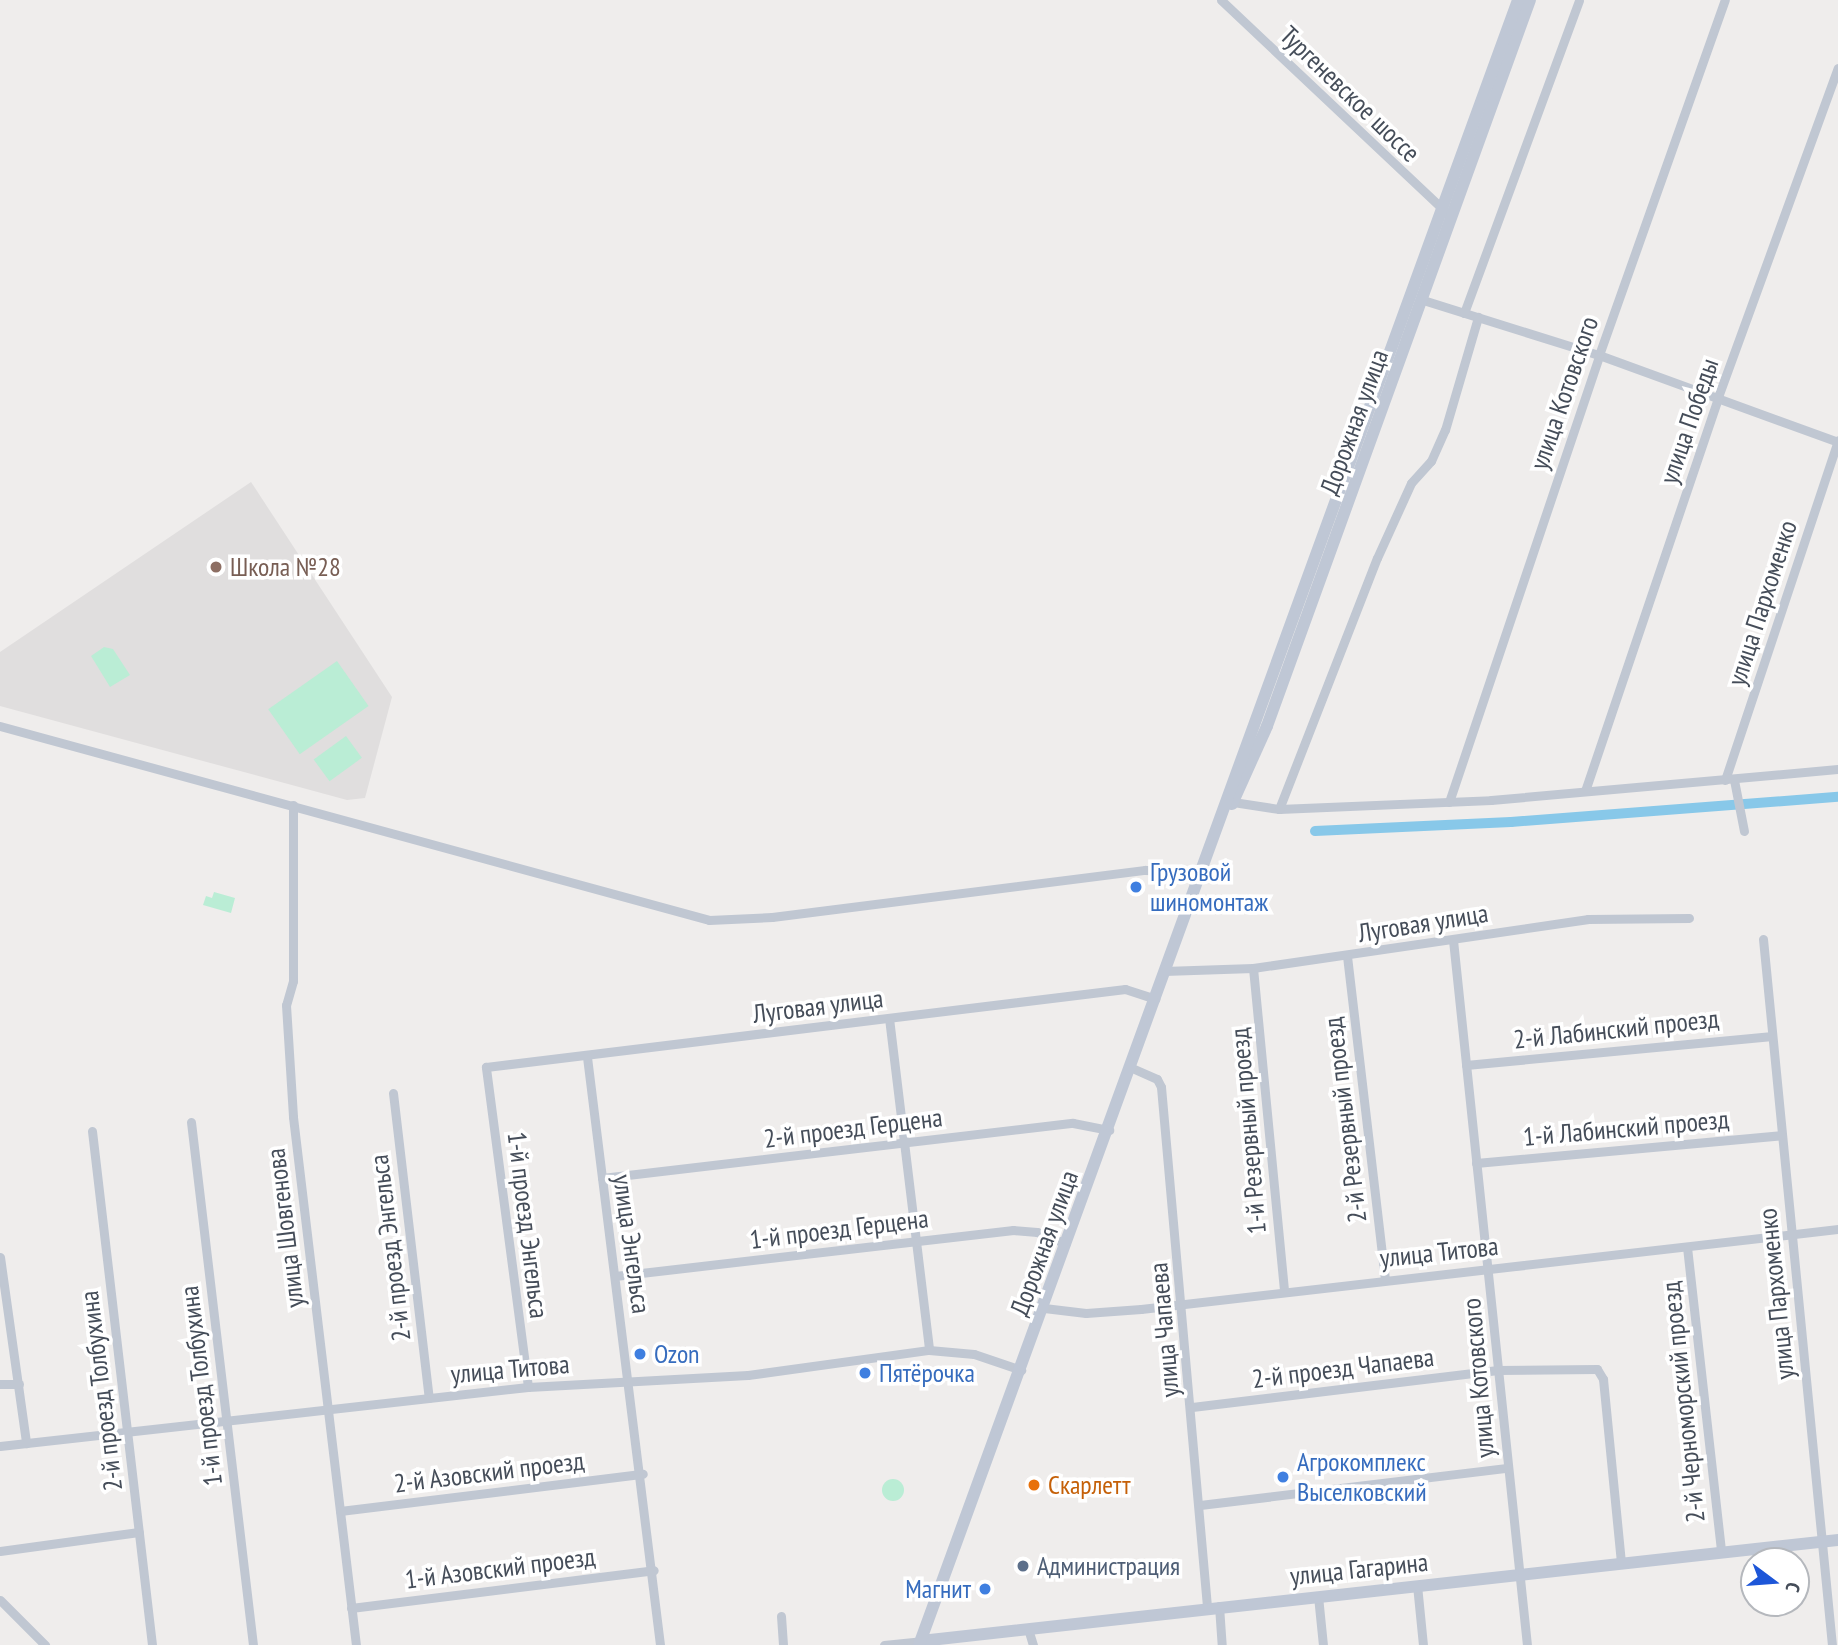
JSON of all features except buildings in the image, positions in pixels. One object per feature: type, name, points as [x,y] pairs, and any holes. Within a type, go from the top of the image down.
[{"type":"main road","name":"Дорожная улица","points":[[1207,855],[1267,726],[1423,300],[1447,213],[1518,0]]},
{"type":"main road","name":"Дорожная улица","points":[[920,1643],[1132,1068],[1200,872],[1447,213],[1530,0]]},
{"type":"main road","name":"улица Гагарина","points":[[920,1643],[954,1643],[1213,1606],[1838,1540]]},
{"type":"street","name":"Тургеневское шоссе","points":[[1221,0],[1447,213]]},
{"type":"street","points":[[1464,313],[1579,0]]},
{"type":"street","name":"улица Котовского","points":[[1449,802],[1599,355],[1725,0]]},
{"type":"street","name":"улица Победы","points":[[1585,791],[1718,397],[1838,68]]},
{"type":"street","points":[[1423,300],[1599,355],[1838,441]]},
{"type":"street","points":[[1279,809],[1377,558],[1411,482],[1431,461],[1445,430],[1478,317]]},
{"type":"street","name":"улица Пархоменко","points":[[1744,831],[1729,780],[1838,441]]},
{"type":"street","points":[[0,726],[709,920],[772,917],[1145,870],[1200,872]]},
{"type":"street","points":[[1233,802],[1279,809],[1449,802],[1838,769]]},
{"type":"street","name":"улица Шовгенова","points":[[293,805],[293,981],[287,1024],[293,1117],[356,1645]]},
{"type":"street","name":"Луговая улица","points":[[1164,971],[1253,968],[1588,919],[1689,918]]},
{"type":"street","name":"улица Пархоменко","points":[[1763,939],[1770,1036],[1832,1645]]},
{"type":"street","name":"улица Котовского","points":[[1453,940],[1527,1645]]},
{"type":"street","name":"2-й Резервный проезд","points":[[1348,956],[1385,1278]]},
{"type":"street","name":"1-й Резервный проезд","points":[[1253,968],[1284,1291]]},
{"type":"street","name":"Луговая улица","points":[[486,1067],[587,1057],[1125,989],[1154,999]]},
{"type":"street","points":[[889,1018],[929,1350]]},
{"type":"street","name":"2-й Лабинский проезд","points":[[1466,1065],[1770,1036]]},
{"type":"street","name":"улица Энгельса","points":[[587,1057],[631,1380],[654,1570],[660,1645]]},
{"type":"street","name":"1-й проезд Энгельса","points":[[486,1067],[528,1387]]},
{"type":"street","name":"улица Чапаева","points":[[1132,1068],[1157,1079],[1161,1087],[1200,1504],[1213,1606],[1222,1645]]},
{"type":"street","name":"2-й проезд Энгельса","points":[[393,1093],[429,1398]]},
{"type":"street","name":"1-й проезд Толбухина","points":[[191,1122],[253,1645]]},
{"type":"street","name":"2-й проезд Герцена","points":[[602,1178],[1073,1123],[1109,1130]]},
{"type":"street","name":"2-й проезд Толбухина","points":[[92,1131],[152,1645]]},
{"type":"street","name":"1-й Лабинский проезд","points":[[1476,1163],[1780,1135]]},
{"type":"street","name":"улица Титова","points":[[1044,1308],[1086,1312],[1182,1303],[1838,1229]]},
{"type":"street","name":"1-й проезд Герцена","points":[[615,1276],[1013,1230],[1037,1232],[1066,1244]]},
{"type":"street","name":"2-й Черноморский проезд","points":[[1687,1247],[1721,1551]]},
{"type":"street","points":[[0,1257],[26,1443]]},
{"type":"street","name":"улица Титова","points":[[0,1446],[528,1387],[748,1375],[929,1350],[974,1354],[1021,1370]]},
{"type":"street","name":"2-й проезд Чапаева","points":[[1192,1407],[1499,1370],[1591,1367],[1601,1372],[1621,1562]]},
{"type":"street","points":[[0,1384],[19,1384]]},
{"type":"street","points":[[1200,1504],[1507,1468]]},
{"type":"street","name":"2-й Азовский проезд","points":[[340,1511],[642,1474]]},
{"type":"street","points":[[0,1551],[139,1532]]},
{"type":"street","name":"1-й Азовский проезд","points":[[351,1608],[654,1570]]},
{"type":"street","points":[[1417,1585],[1423,1645]]},
{"type":"street","points":[[1318,1596],[1323,1645]]},
{"type":"street","points":[[0,1600],[45,1645]]},
{"type":"street","points":[[781,1616],[783,1645]]},
{"type":"street","points":[[1029,1632],[1033,1645]]},
{"type":"street","name":"улица Гагарина","points":[[884,1645],[920,1643]]},
{"type":"street","points":[[1826,1645],[1832,1645]]},
{"type":"shaded area","name":"Школа №28","points":[[251,482],[392,697],[365,798],[347,800],[0,706],[0,652]]},
{"type":"green space","points":[[104,647],[113,649],[130,675],[110,687],[91,656]]},
{"type":"green space","points":[[337,661],[369,706],[300,754],[268,709]]},
{"type":"green space","points":[[346,736],[362,758],[330,781],[314,760]]},
{"type":"green space","points":[[214,892],[235,898],[231,913],[203,905],[206,896],[212,898]]},
{"type":"green space","points":[[893,1479],[901,1482],[904,1490],[901,1498],[893,1501],[885,1498],[882,1490],[885,1482]]},
{"type":"waterway","points":[[1315,831],[1511,822],[1838,797]]},
{"type":"place","name":"Школа №28","points":[[216,567]]},
{"type":"place","name":"Грузовой шиномонтаж","points":[[1136,887]]},
{"type":"place","name":"Ozon","points":[[640,1354]]},
{"type":"place","name":"Пятёрочка","points":[[865,1373]]},
{"type":"place","name":"Агрокомплекс Выселковский","points":[[1283,1477]]},
{"type":"place","name":"Скарлетт","points":[[1034,1485]]},
{"type":"place","name":"Администрация","points":[[1023,1566]]},
{"type":"place","name":"Магнит","points":[[985,1589]]}]
